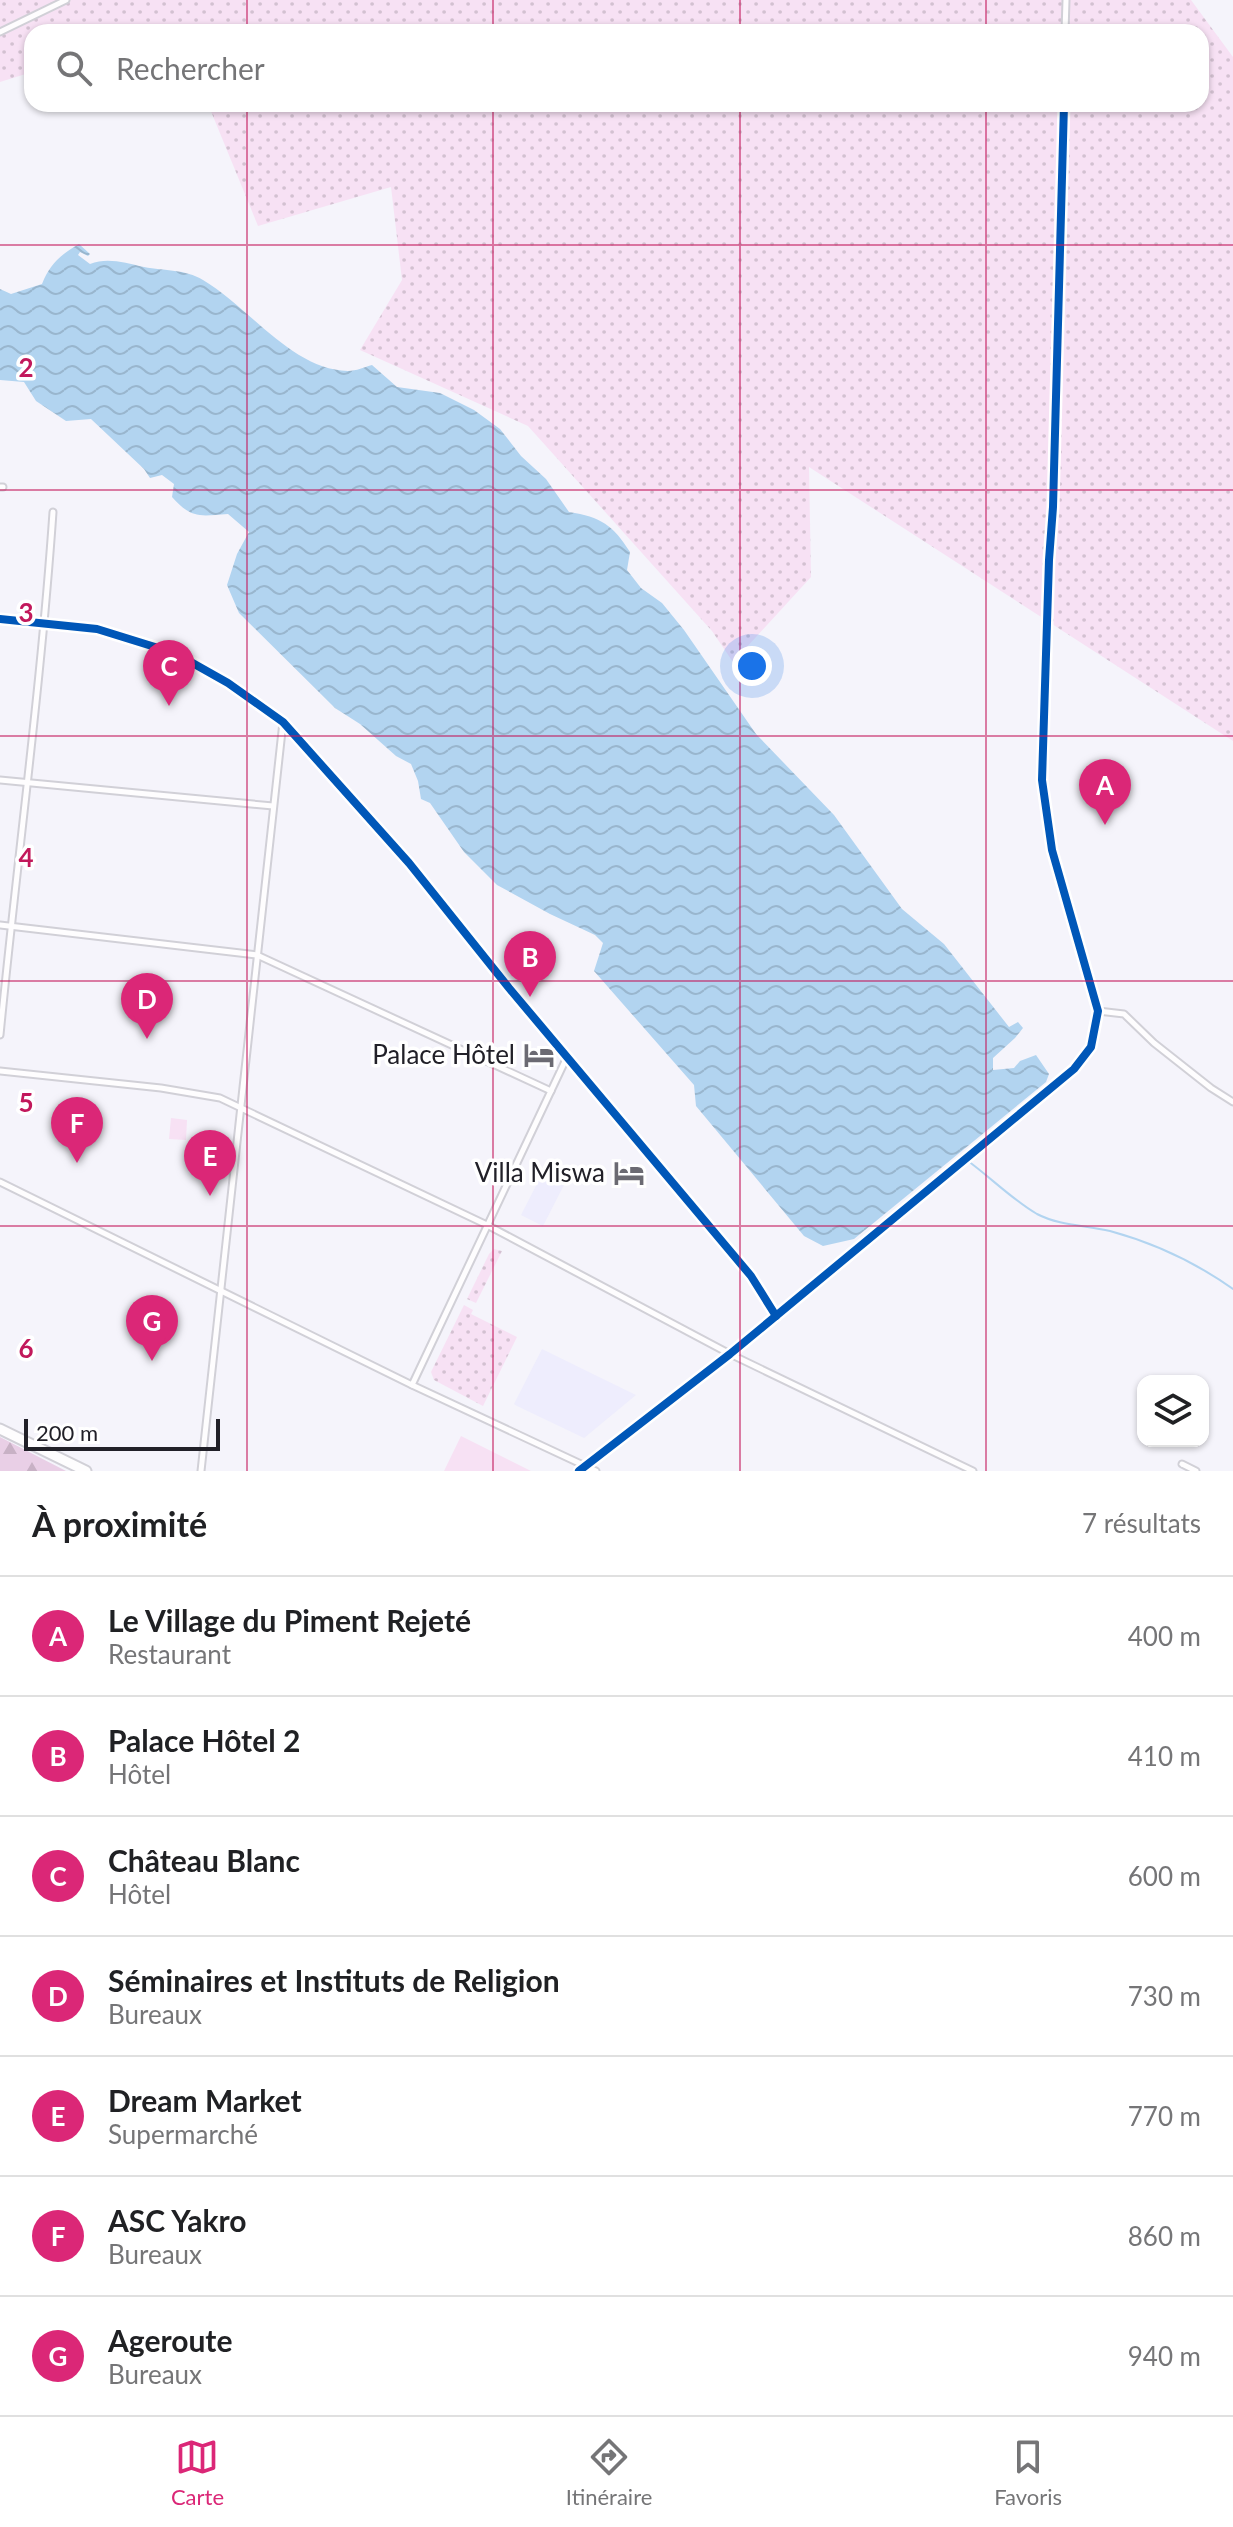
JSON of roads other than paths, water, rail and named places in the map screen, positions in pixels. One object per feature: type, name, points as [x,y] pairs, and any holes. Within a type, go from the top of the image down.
[{"type":"highway","points":[[0,1429],[86,1471]]},
{"type":"street","points":[[0,32],[66,0]]},
{"type":"street","points":[[1065,24],[1066,0]]},
{"type":"street","points":[[579,1471],[776,1316],[1074,1069],[1091,1047],[1098,1011],[1058,876],[1042,780],[1064,112]]},
{"type":"street","points":[[0,1035],[45,623],[53,512]]},
{"type":"street","points":[[0,619],[97,629],[155,647],[189,661],[228,683],[283,722],[409,863],[751,1276],[776,1316]]},
{"type":"street","points":[[201,1471],[283,722]]},
{"type":"street","points":[[0,780],[273,806]]},
{"type":"street","points":[[0,925],[257,955],[551,1091]]},
{"type":"street","points":[[1098,1011],[1124,1014],[1154,1043],[1233,1102]]},
{"type":"street","points":[[412,1385],[567,1057]]},
{"type":"street","points":[[0,1071],[161,1088],[220,1098],[487,1225],[730,1354],[973,1471]]},
{"type":"street","points":[[0,1182],[412,1385],[596,1471]]},
{"type":"street","points":[[1182,1464],[1196,1471]]},
{"type":"water","points":[[79,244],[90,254],[80,252],[78,255],[90,264],[117,261],[196,276],[308,360],[328,368],[348,371],[372,365],[397,387],[440,393],[474,410],[500,429],[521,456],[546,479],[569,512],[598,520],[618,535],[630,552],[627,570],[641,588],[662,603],[684,630],[756,734],[834,815],[902,909],[944,944],[1009,1027],[1018,1022],[1023,1028],[993,1058],[993,1070],[1014,1068],[1020,1061],[1036,1055],[1049,1074],[1046,1082],[854,1239],[823,1246],[804,1236],[696,1106],[694,1085],[594,971],[603,943],[595,935],[497,885],[464,852],[430,803],[421,799],[411,764],[396,756],[360,724],[335,708],[239,613],[227,585],[237,554],[249,532],[228,514],[203,515],[185,509],[172,497],[174,484],[162,475],[150,478],[91,419],[66,421],[36,401],[24,382],[0,380],[0,289],[11,294],[42,284],[56,261]]},
{"type":"waterway","points":[[968,1161],[1037,1214],[1142,1241],[1174,1254],[1233,1289]]},
{"type":"place","name":"Château Blanc","points":[[169,706]]},
{"type":"place","name":"Le Village du Piment Rejeté","points":[[1105,825]]},
{"type":"place","name":"Palace Hôtel 2","points":[[530,997]]},
{"type":"place","name":"Séminaires et Instituts de Religion","points":[[147,1039]]},
{"type":"place","name":"Palace Hôtel","points":[[539,1055]]},
{"type":"place","name":"ASC Yakro","points":[[77,1163]]},
{"type":"place","name":"Villa Miswa","points":[[629,1173]]},
{"type":"place","name":"Dream Market","points":[[210,1196]]},
{"type":"place","name":"Ageroute","points":[[152,1361]]}]
